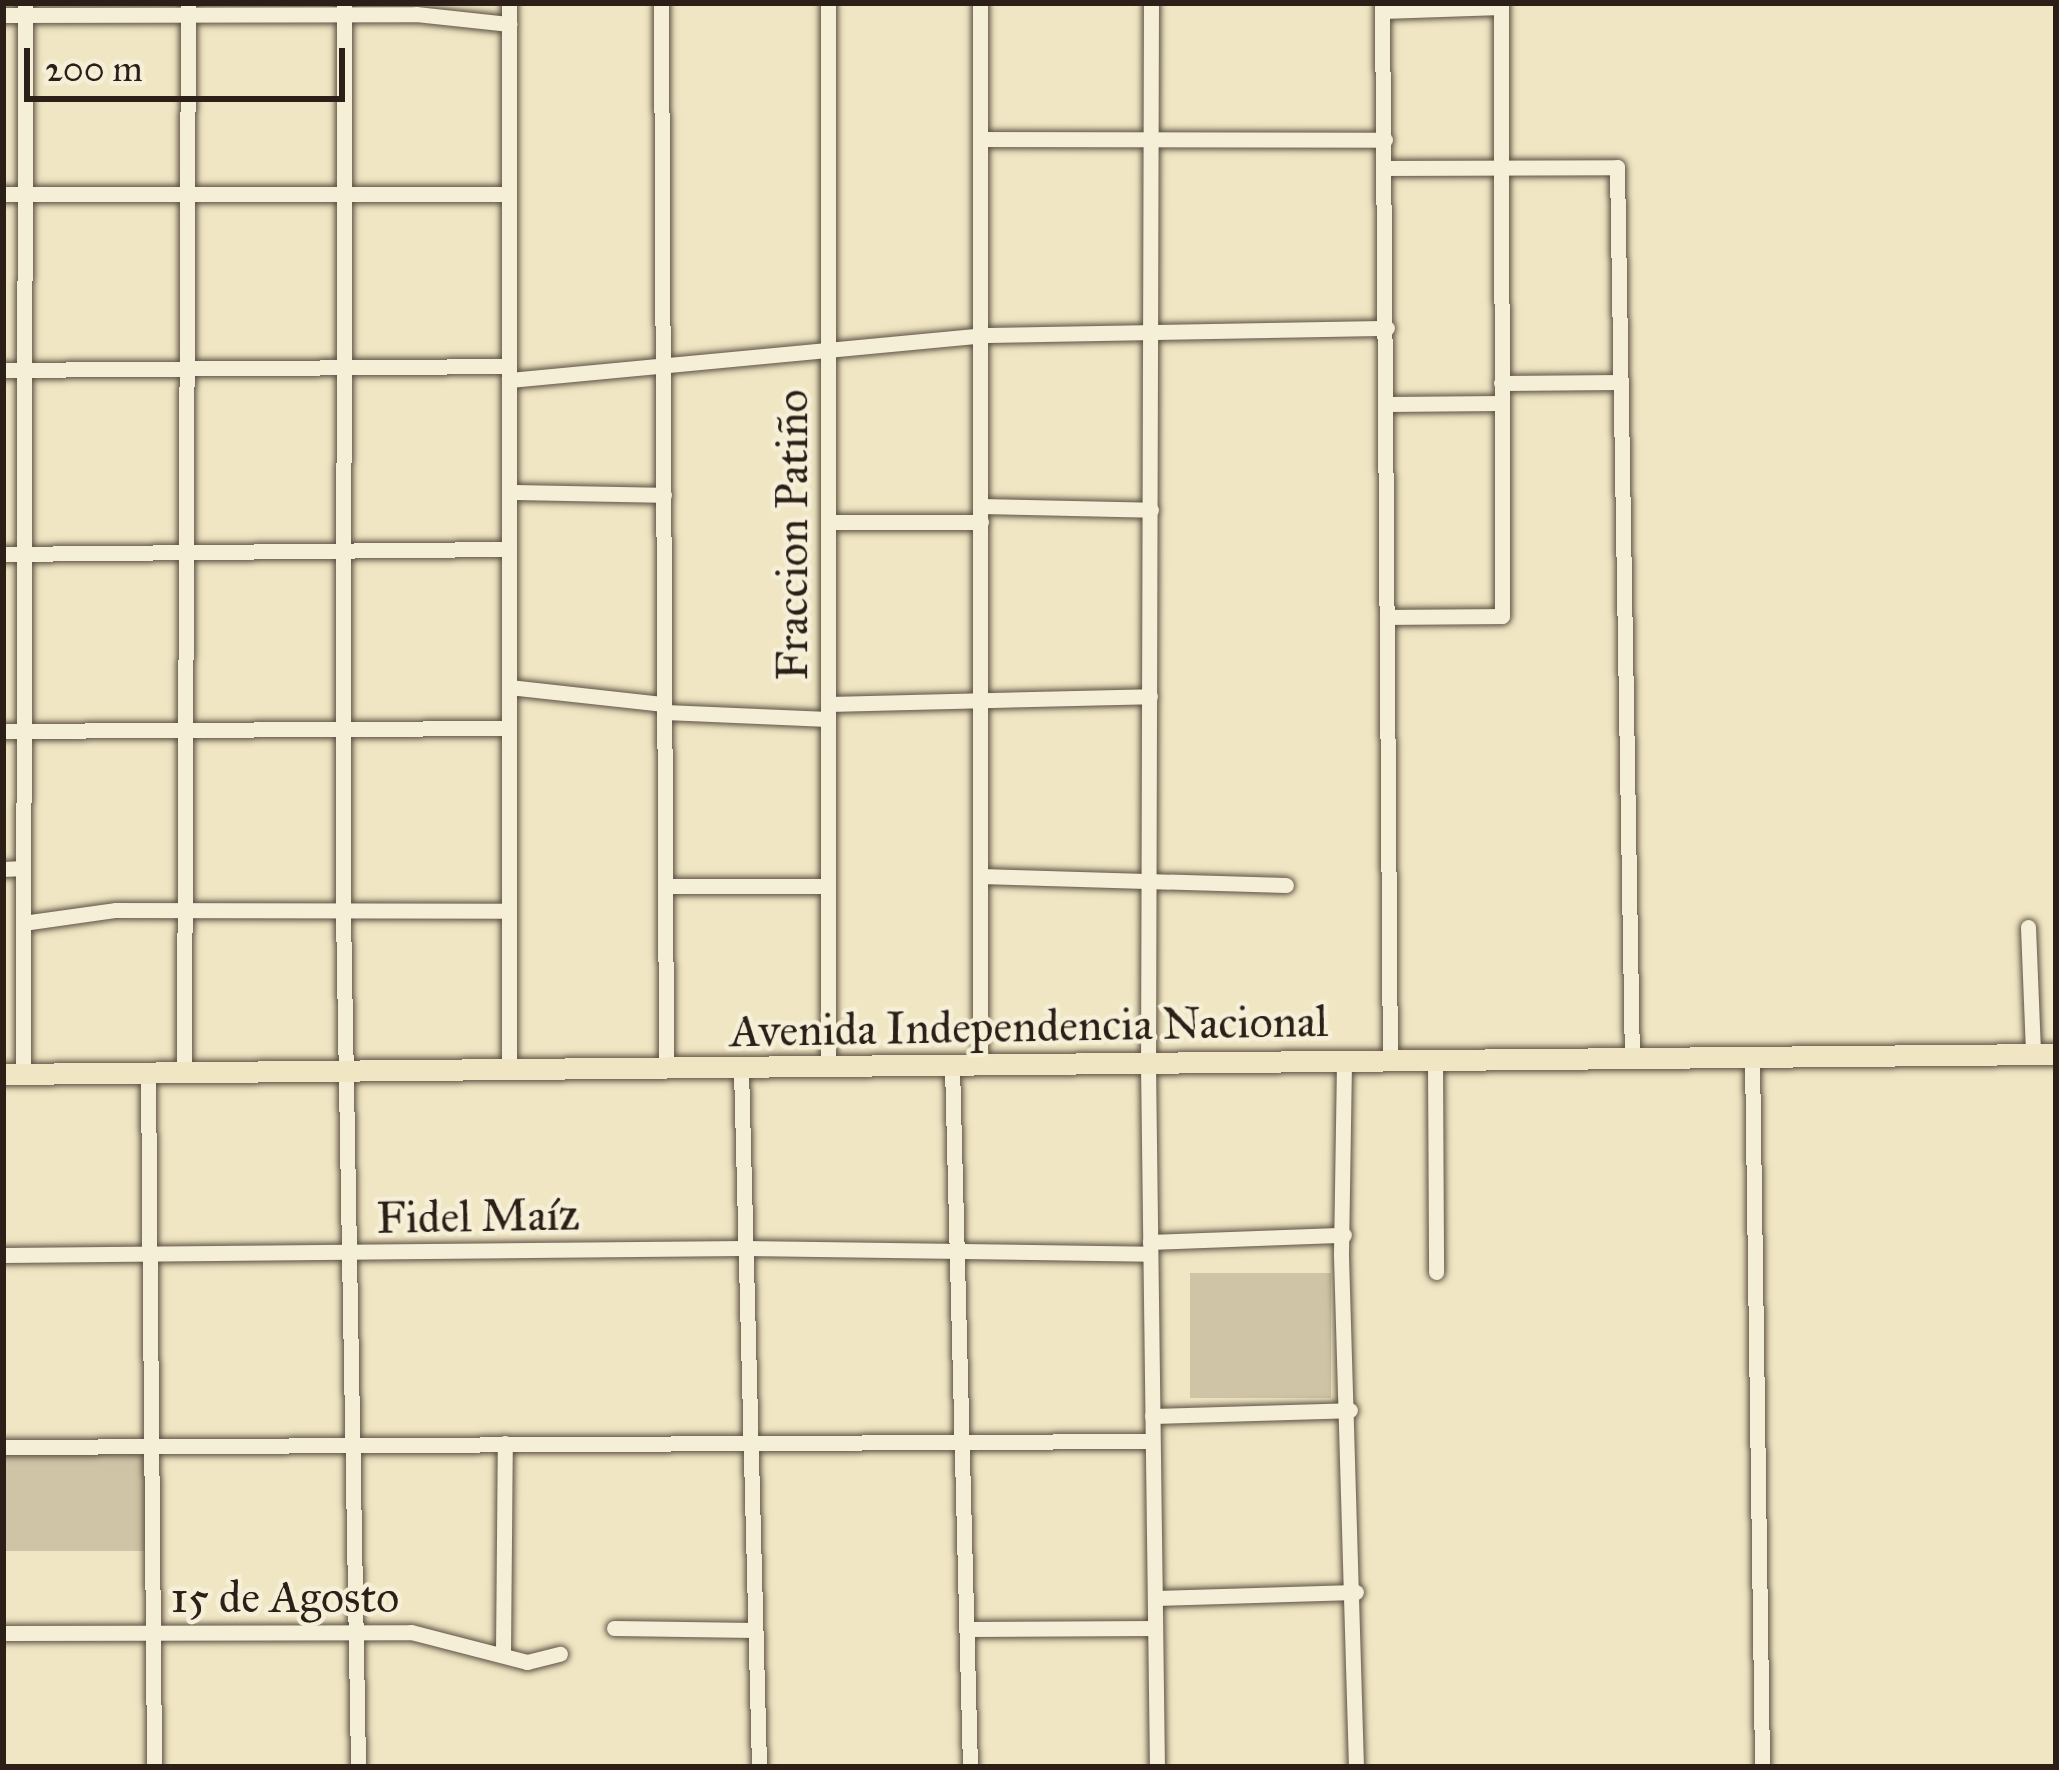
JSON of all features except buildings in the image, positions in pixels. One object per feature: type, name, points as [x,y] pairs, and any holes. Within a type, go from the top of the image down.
[{"type":"main road","name":"Avenida Independencia Nacional","points":[[13,1074],[2044,1054]]},
{"type":"street","points":[[509,3],[509,1070]]},
{"type":"street","points":[[661,3],[667,1069]]},
{"type":"street","name":"Fraccion Patiño","points":[[828,3],[828,1068]]},
{"type":"street","points":[[980,3],[980,1066]]},
{"type":"street","points":[[1151,3],[1148,1064],[1157,1767]]},
{"type":"street","points":[[1388,617],[1502,616],[1501,5],[1382,7],[1390,1061]]},
{"type":"street","points":[[3,15],[25,9],[344,10],[460,16],[509,25]]},
{"type":"street","points":[[13,1074],[23,923],[25,9]]},
{"type":"street","points":[[184,1073],[188,10]]},
{"type":"street","points":[[344,10],[343,912],[358,1767]]},
{"type":"street","points":[[981,139],[1385,140]]},
{"type":"street","points":[[1386,168],[1617,167],[1632,1059]]},
{"type":"street","points":[[3,194],[509,194]]},
{"type":"street","points":[[3,370],[344,366],[508,373],[828,352],[981,335],[1150,327],[1387,328]]},
{"type":"street","points":[[1501,383],[1620,382]]},
{"type":"street","points":[[1387,404],[1501,403]]},
{"type":"street","points":[[509,492],[664,495]]},
{"type":"street","points":[[828,522],[1150,510]]},
{"type":"street","points":[[3,554],[509,549]]},
{"type":"street","points":[[509,687],[665,708],[828,711],[981,705],[1023,696],[1150,696]]},
{"type":"street","points":[[3,731],[509,728]]},
{"type":"street","points":[[3,869],[23,868]]},
{"type":"street","points":[[980,876],[1286,884]]},
{"type":"street","points":[[666,886],[828,886]]},
{"type":"street","points":[[23,923],[116,910],[186,916],[506,911]]},
{"type":"street","points":[[2028,928],[2044,1054]]},
{"type":"street","points":[[1752,1058],[1762,1767]]},
{"type":"street","points":[[1435,1061],[1436,1272]]},
{"type":"street","points":[[1344,1062],[1356,1767]]},
{"type":"street","points":[[952,1066],[957,1440],[970,1767]]},
{"type":"street","points":[[741,1069],[758,1767]]},
{"type":"street","points":[[148,1073],[154,1767]]},
{"type":"street","name":"Fidel Maíz","points":[[3,1255],[744,1248],[955,1255],[1344,1235]]},
{"type":"street","points":[[1152,1416],[1351,1410]]},
{"type":"street","points":[[3,1448],[1153,1441]]},
{"type":"street","points":[[503,1652],[505,1444]]},
{"type":"street","points":[[1154,1598],[1356,1592]]},
{"type":"street","points":[[614,1628],[754,1630]]},
{"type":"street","points":[[968,1629],[1155,1628]]},
{"type":"street","name":"15 de Agosto","points":[[3,1633],[411,1632],[535,1663],[560,1654]]},
{"type":"shaded area","points":[[1190,1273],[1331,1273],[1331,1398],[1190,1398]]},
{"type":"shaded area","points":[[3,1450],[145,1452],[145,1551],[3,1551]]}]
